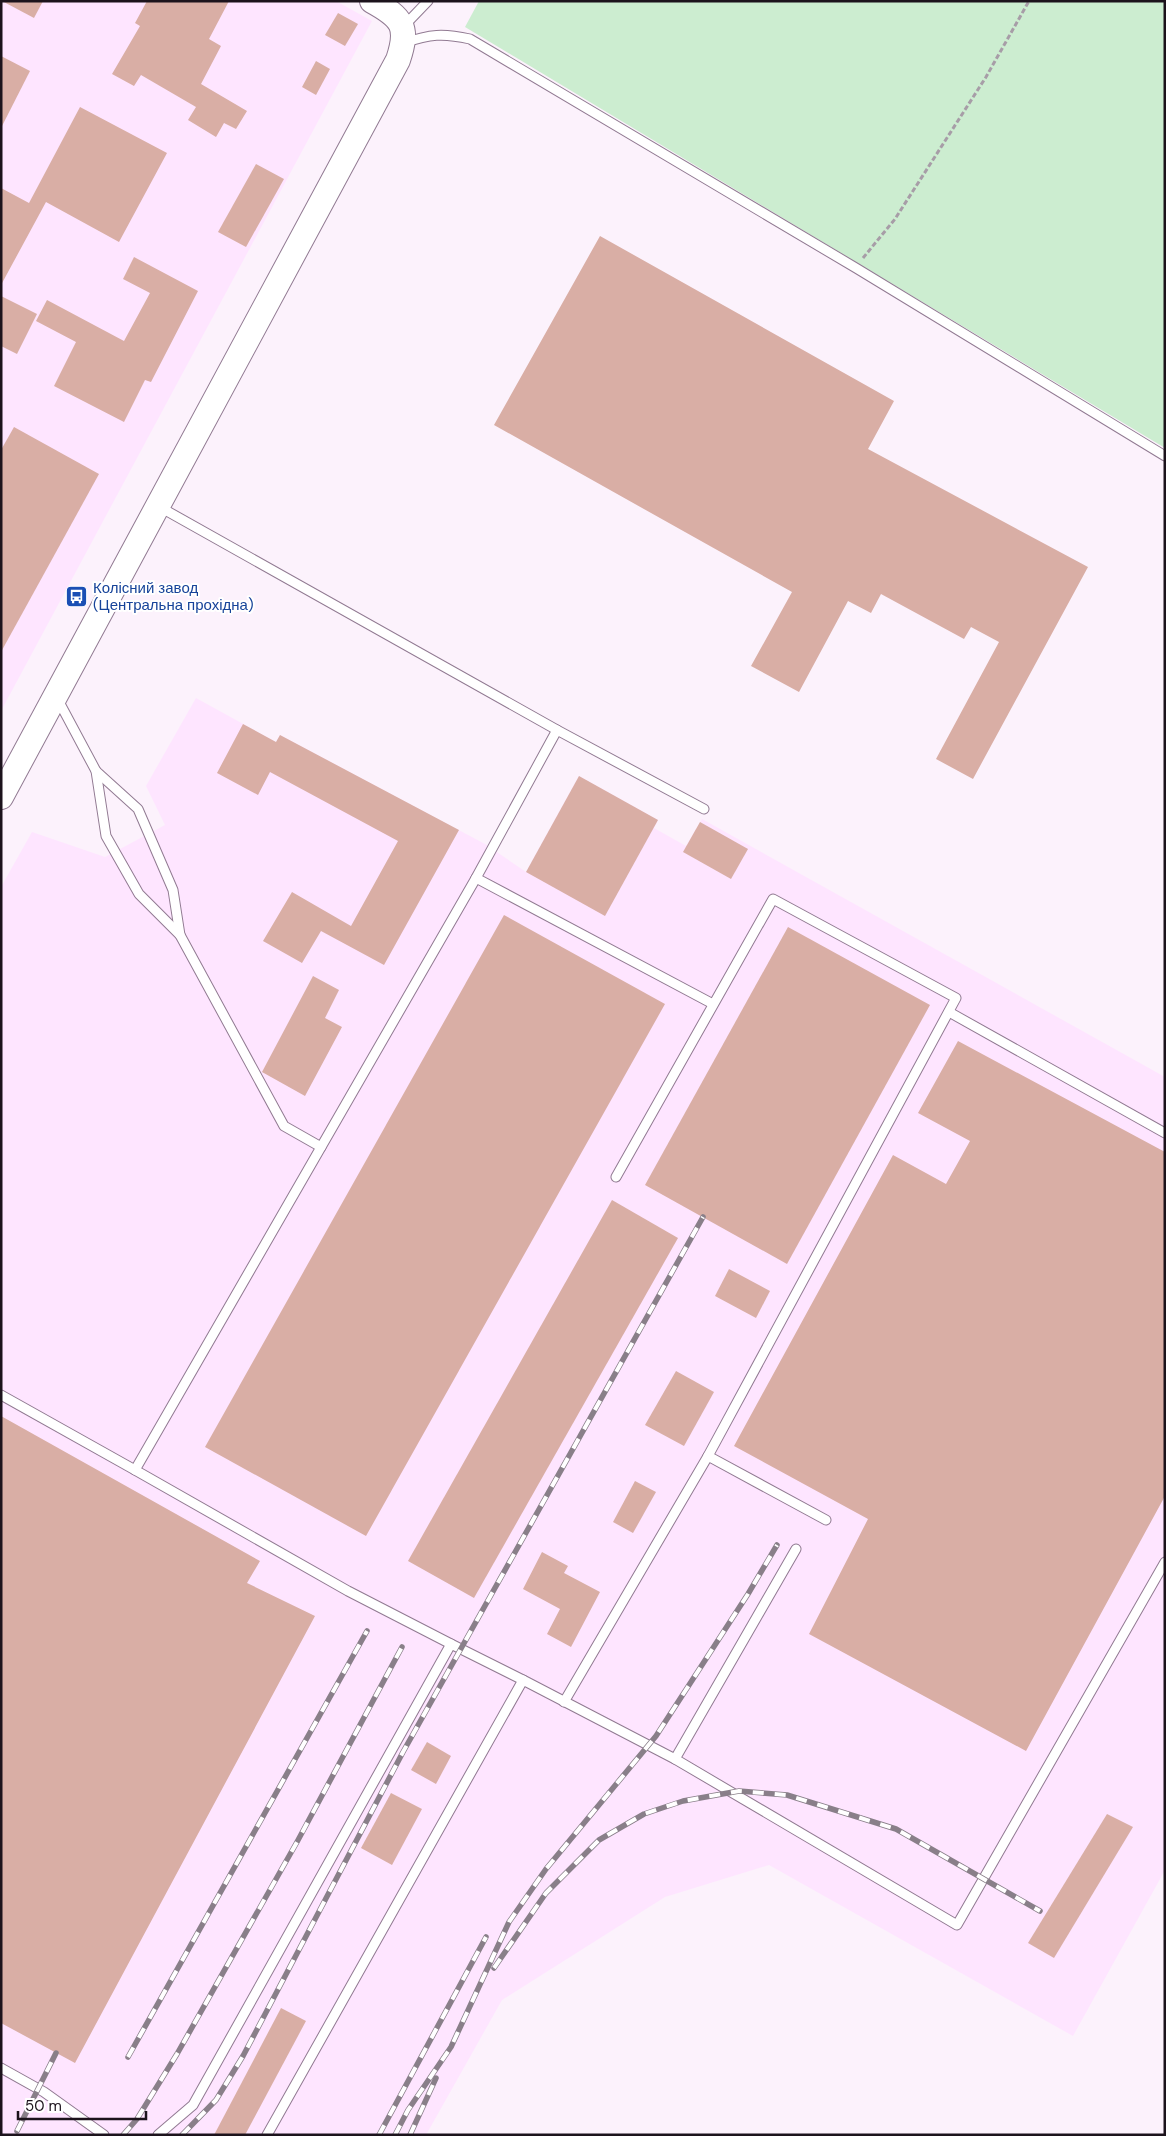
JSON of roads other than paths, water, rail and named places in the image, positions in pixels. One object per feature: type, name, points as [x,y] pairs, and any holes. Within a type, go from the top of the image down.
[{"type":"street","points":[[1,797],[398,60],[403,35],[394,16],[372,1]]},
{"type":"lane","points":[[403,35],[428,1]]},
{"type":"lane","points":[[403,35],[452,35],[470,39],[856,268],[1165,456]]},
{"type":"lane","points":[[158,505],[556,730],[704,809]]},
{"type":"lane","points":[[56,695],[96,771],[106,836],[138,894],[180,935],[284,1126],[321,1147]]},
{"type":"lane","points":[[135,1470],[476,878],[556,730]]},
{"type":"lane","points":[[96,771],[138,809],[173,890],[180,935]]},
{"type":"lane","points":[[476,878],[714,1004]]},
{"type":"lane","points":[[564,1702],[708,1456],[956,998],[773,899],[616,1178]]},
{"type":"lane","points":[[949,1012],[1165,1133]]},
{"type":"lane","points":[[1,1394],[348,1591],[675,1759],[957,1925],[1165,1562]]},
{"type":"lane","points":[[708,1456],[826,1520]]},
{"type":"lane","points":[[675,1759],[796,1549]]},
{"type":"lane","points":[[158,2135],[193,2105],[451,1644]]},
{"type":"lane","points":[[267,2135],[523,1680]]},
{"type":"lane","points":[[1,2068],[44,2092],[104,2135]]},
{"type":"railway","points":[[182,2135],[216,2100],[243,2056],[403,1752],[703,1217]]},
{"type":"railway","points":[[395,2135],[408,2110],[451,2047],[509,1922],[546,1869],[656,1736],[748,1594],[777,1545]]},
{"type":"railway","points":[[128,2057],[367,1631]]},
{"type":"railway","points":[[123,2135],[137,2119],[177,2054],[297,1842],[402,1647]]},
{"type":"railway","points":[[494,1968],[546,1893],[599,1840],[644,1814],[683,1801],[739,1791],[787,1795],[896,1829],[1040,1911]]},
{"type":"railway","points":[[379,2135],[486,1937]]},
{"type":"railway","points":[[17,2131],[56,2053]]},
{"type":"railway","points":[[410,2135],[436,2078]]},
{"type":"place","name":"Колісний завод (Центральна прохідна)","points":[[77,597]]}]
